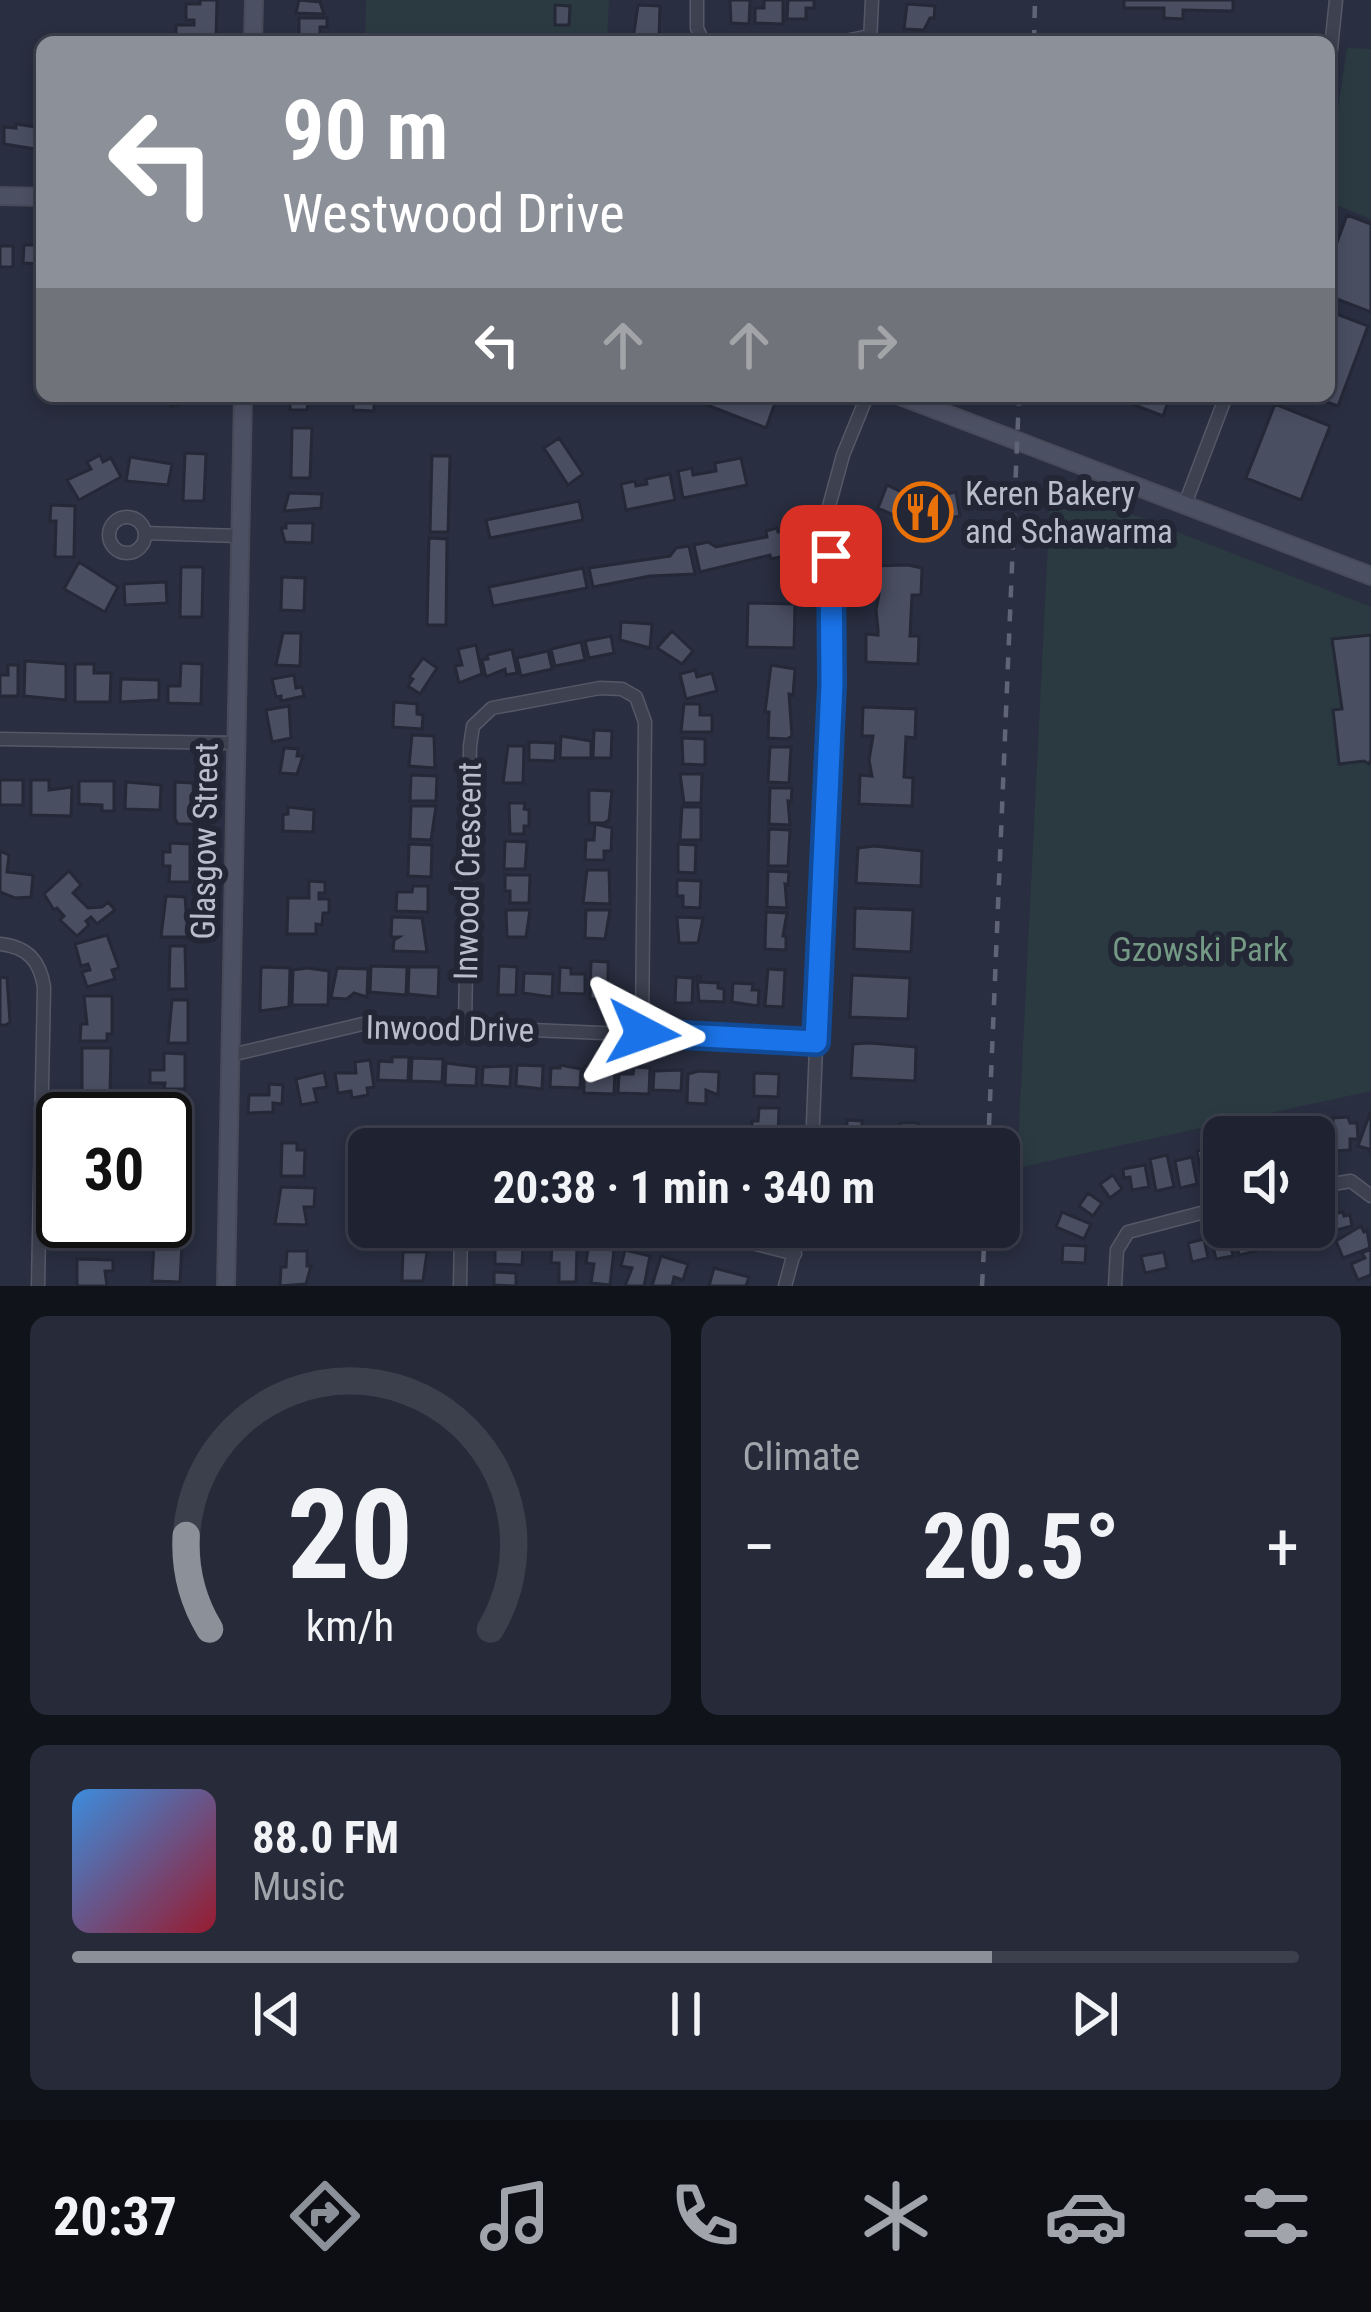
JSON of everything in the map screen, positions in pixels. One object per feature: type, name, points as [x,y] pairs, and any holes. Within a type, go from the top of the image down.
[{"type":"street","points":[[253,36],[254,0]]},
{"type":"street","points":[[697,0],[700,36]]},
{"type":"street","points":[[870,36],[872,0]]},
{"type":"street","points":[[1332,36],[1336,0]]},
{"type":"street","points":[[0,196],[36,197]]},
{"type":"street","name":"Glasgow Street","points":[[226,1286],[243,402]]},
{"type":"street","points":[[813,1128],[834,586],[828,510],[865,402]]},
{"type":"street","points":[[916,402],[1371,576]]},
{"type":"street","points":[[1185,504],[1224,402]]},
{"type":"street","points":[[145,533],[239,536]]},
{"type":"street","name":"Inwood Crescent","points":[[465,1026],[473,726],[492,708],[613,688],[636,697],[645,722],[643,1033]]},
{"type":"street","points":[[0,739],[235,743]]},
{"type":"street","points":[[0,944],[31,956],[41,968],[44,988],[38,1286]]},
{"type":"street","name":"Inwood Drive","points":[[231,1055],[368,1023],[816,1042]]},
{"type":"street","points":[[1335,1184],[1352,1181],[1371,1196]]},
{"type":"street","points":[[1115,1286],[1117,1250],[1128,1232],[1203,1212]]},
{"type":"street","points":[[460,1286],[461,1248]]},
{"type":"street","points":[[771,1248],[795,1254]]},
{"type":"street","points":[[784,1286],[796,1248]]},
{"type":"green space","points":[[366,0],[609,0],[607,36],[365,36]]},
{"type":"green space","points":[[1347,48],[1371,49],[1371,219],[1335,204],[1335,129]]},
{"type":"green space","name":"Gzowski Park","points":[[1051,483],[1371,607],[1371,1091],[1256,1116],[1203,1116],[1203,1128],[1020,1167]]},
{"type":"building","points":[[200,0],[217,0],[216,36],[176,36],[176,25],[194,25],[194,20],[186,20],[186,4],[200,4]]},
{"type":"building","points":[[299,0],[320,2],[324,14],[296,13]]},
{"type":"building","points":[[730,0],[750,0],[749,24],[731,23]]},
{"type":"building","points":[[764,0],[783,0],[783,24],[755,23],[755,8],[764,8]]},
{"type":"building","points":[[788,0],[814,0],[814,8],[806,8],[806,19],[787,19]]},
{"type":"building","points":[[1124,0],[1233,0],[1233,11],[1183,10],[1183,19],[1164,18],[1164,8],[1124,8]]},
{"type":"building","points":[[907,4],[935,6],[934,18],[924,30],[904,29]]},
{"type":"building","points":[[555,5],[570,6],[569,25],[555,25]]},
{"type":"building","points":[[638,5],[660,6],[659,36],[633,36]]},
{"type":"building","points":[[299,18],[327,18],[327,27],[320,27],[320,36],[299,35]]},
{"type":"building","points":[[16,124],[36,127],[36,149],[4,144],[4,127],[16,128]]},
{"type":"building","points":[[1347,215],[1371,224],[1371,312],[1335,298],[1335,248]]},
{"type":"building","points":[[24,245],[36,245],[36,264],[23,263]]},
{"type":"building","points":[[0,246],[13,246],[13,267],[0,267]]},
{"type":"building","points":[[1335,313],[1368,326],[1338,406],[1327,402],[1335,402]]},
{"type":"building","points":[[290,402],[308,402],[307,410],[290,410]]},
{"type":"building","points":[[354,402],[374,402],[374,411],[353,410]]},
{"type":"building","points":[[708,402],[775,403],[766,428]]},
{"type":"building","points":[[1127,402],[1168,402],[1163,416]]},
{"type":"building","points":[[1275,404],[1330,426],[1301,500],[1246,478]]},
{"type":"building","points":[[292,428],[312,428],[310,478],[291,478]]},
{"type":"building","points":[[559,438],[583,474],[568,485],[544,448]]},
{"type":"building","points":[[185,453],[206,454],[204,501],[183,501]]},
{"type":"building","points":[[100,455],[103,462],[111,458],[121,477],[79,500],[67,480],[91,469],[87,462]]},
{"type":"building","points":[[432,456],[450,456],[448,532],[430,532]]},
{"type":"building","points":[[130,457],[172,464],[168,485],[126,481]]},
{"type":"building","points":[[741,458],[747,485],[683,498],[678,471],[692,468],[693,475],[716,471],[715,463]]},
{"type":"building","points":[[670,474],[675,500],[626,510],[621,484],[647,484],[646,479]]},
{"type":"building","points":[[887,485],[918,500],[956,492],[960,516],[916,525],[878,508]]},
{"type":"building","points":[[289,493],[322,494],[321,508],[284,511]]},
{"type":"building","points":[[579,501],[583,520],[490,538],[486,520]]},
{"type":"building","points":[[51,505],[75,506],[74,557],[55,557],[56,521],[50,521]]},
{"type":"building","points":[[286,523],[313,523],[312,543],[285,542],[281,528]]},
{"type":"building","points":[[777,528],[778,532],[789,530],[794,554],[700,572],[694,545],[708,542],[716,547],[767,537],[766,531]]},
{"type":"building","points":[[429,538],[447,539],[446,625],[427,625]]},
{"type":"building","points":[[689,546],[695,574],[650,576],[593,587],[589,568],[670,556],[676,548]]},
{"type":"building","points":[[79,562],[118,587],[105,612],[64,589]]},
{"type":"building","points":[[869,566],[922,568],[921,595],[912,595],[910,636],[919,636],[918,664],[866,662],[866,634],[878,635],[879,594],[869,594]]},
{"type":"building","points":[[181,567],[203,567],[202,617],[180,617]]},
{"type":"building","points":[[583,568],[587,588],[493,606],[489,587]]},
{"type":"building","points":[[282,577],[305,578],[304,611],[281,610]]},
{"type":"building","points":[[166,582],[167,603],[125,605],[124,584]]},
{"type":"building","points":[[748,603],[795,604],[794,648],[747,647]]},
{"type":"building","points":[[621,622],[652,624],[650,648],[620,640]]},
{"type":"building","points":[[672,631],[693,651],[682,664],[657,648]]},
{"type":"building","points":[[283,633],[301,633],[300,666],[276,665]]},
{"type":"building","points":[[1371,635],[1371,759],[1369,764],[1339,764],[1333,710],[1342,709],[1332,639]]},
{"type":"building","points":[[611,636],[614,653],[589,658],[585,641]]},
{"type":"building","points":[[581,642],[585,660],[555,666],[551,649]]},
{"type":"building","points":[[476,645],[482,674],[459,683],[458,649]]},
{"type":"building","points":[[512,649],[517,673],[506,675],[505,669],[486,677],[482,660]]},
{"type":"building","points":[[548,651],[552,669],[521,676],[517,658]]},
{"type":"building","points":[[423,658],[437,668],[420,694],[408,686]]},
{"type":"building","points":[[25,661],[66,664],[66,700],[24,696]]},
{"type":"building","points":[[181,663],[202,664],[201,704],[168,703],[168,686],[180,686]]},
{"type":"building","points":[[75,664],[94,664],[94,673],[111,673],[110,702],[75,702]]},
{"type":"building","points":[[8,665],[18,665],[18,696],[0,696],[0,675],[8,675]]},
{"type":"building","points":[[771,665],[795,669],[793,695],[789,694],[792,736],[787,739],[768,738],[769,712],[765,712]]},
{"type":"building","points":[[695,670],[697,677],[712,673],[717,691],[686,699],[680,674]]},
{"type":"building","points":[[294,675],[296,688],[302,687],[304,696],[281,701],[272,679]]},
{"type":"building","points":[[121,679],[159,680],[159,700],[120,702]]},
{"type":"building","points":[[394,702],[417,704],[417,714],[423,715],[422,729],[393,727]]},
{"type":"building","points":[[684,704],[700,704],[700,715],[712,715],[712,732],[681,732]]},
{"type":"building","points":[[289,706],[291,738],[272,742],[266,710]]},
{"type":"building","points":[[863,707],[916,709],[915,738],[906,737],[904,777],[913,778],[912,806],[859,804],[860,775],[872,776],[873,736],[862,736]]},
{"type":"building","points":[[594,730],[612,731],[611,758],[593,758]]},
{"type":"building","points":[[412,735],[434,736],[435,768],[409,766]]},
{"type":"building","points":[[561,736],[591,741],[591,758],[560,758]]},
{"type":"building","points":[[682,738],[705,739],[705,765],[683,764]]},
{"type":"building","points":[[529,742],[556,743],[555,761],[529,760]]},
{"type":"building","points":[[508,746],[524,746],[523,783],[503,783]]},
{"type":"building","points":[[770,747],[791,747],[789,783],[768,782]]},
{"type":"building","points":[[284,748],[298,749],[297,756],[303,756],[297,774],[280,773]]},
{"type":"building","points":[[680,774],[702,774],[701,803],[684,803]]},
{"type":"building","points":[[411,775],[437,776],[436,801],[410,801]]},
{"type":"building","points":[[0,780],[23,780],[23,805],[0,805]]},
{"type":"building","points":[[31,780],[49,780],[49,790],[72,787],[71,816],[31,815]]},
{"type":"building","points":[[79,781],[114,781],[114,811],[79,804]]},
{"type":"building","points":[[126,782],[161,785],[160,810],[125,809]]},
{"type":"building","points":[[175,782],[193,783],[195,824],[178,824],[175,819]]},
{"type":"building","points":[[770,788],[792,788],[790,825],[769,824]]},
{"type":"building","points":[[589,790],[612,791],[609,820],[604,823],[589,823]]},
{"type":"building","points":[[509,803],[525,803],[524,809],[529,810],[524,834],[510,834]]},
{"type":"building","points":[[411,806],[436,806],[431,840],[410,839]]},
{"type":"building","points":[[288,807],[314,810],[313,832],[283,831]]},
{"type":"building","points":[[682,807],[701,807],[701,840],[680,840]]},
{"type":"building","points":[[595,824],[612,828],[611,851],[604,851],[604,860],[585,860],[586,840],[594,840]]},
{"type":"building","points":[[769,829],[790,830],[788,866],[768,866]]},
{"type":"building","points":[[505,841],[527,842],[525,869],[504,869]]},
{"type":"building","points":[[170,843],[190,844],[190,882],[169,882],[170,866],[163,866],[163,852],[170,852]]},
{"type":"building","points":[[409,844],[432,845],[431,877],[408,876]]},
{"type":"building","points":[[678,844],[696,845],[695,873],[678,872]]},
{"type":"building","points":[[858,848],[922,851],[921,886],[856,883]]},
{"type":"building","points":[[0,851],[9,855],[7,872],[33,875],[31,897],[0,892]]},
{"type":"building","points":[[587,870],[609,870],[610,904],[583,903]]},
{"type":"building","points":[[69,871],[81,885],[73,893],[88,908],[108,902],[115,910],[97,924],[91,917],[77,936],[44,894]]},
{"type":"building","points":[[768,871],[789,872],[787,908],[767,907]]},
{"type":"building","points":[[505,875],[530,875],[529,903],[510,903]]},
{"type":"building","points":[[677,880],[701,881],[700,908],[683,907]]},
{"type":"building","points":[[309,881],[325,882],[325,893],[319,893],[319,899],[329,899],[329,913],[323,913],[322,925],[316,924],[316,934],[287,934],[288,898],[309,898]]},
{"type":"building","points":[[413,886],[428,886],[428,912],[396,911],[397,892],[412,892]]},
{"type":"building","points":[[166,896],[185,897],[188,937],[161,937]]},
{"type":"building","points":[[855,908],[913,910],[911,952],[854,949]]},
{"type":"building","points":[[506,910],[530,910],[526,937],[507,937]]},
{"type":"building","points":[[586,910],[610,910],[605,939],[585,938]]},
{"type":"building","points":[[766,912],[787,913],[786,950],[765,949]]},
{"type":"building","points":[[392,917],[422,918],[427,952],[393,951],[399,937],[391,937]]},
{"type":"building","points":[[677,917],[703,918],[698,943],[679,943]]},
{"type":"building","points":[[107,935],[119,968],[112,970],[115,979],[87,987],[82,972],[90,970],[88,964],[81,966],[75,944]]},
{"type":"building","points":[[170,946],[185,946],[186,989],[169,989]]},
{"type":"building","points":[[591,961],[608,962],[608,999],[590,999]]},
{"type":"building","points":[[371,966],[407,967],[406,995],[370,992]]},
{"type":"building","points":[[499,966],[517,967],[516,995],[498,995]]},
{"type":"building","points":[[261,967],[290,968],[289,1007],[260,1011]]},
{"type":"building","points":[[409,967],[439,967],[438,997],[408,994]]},
{"type":"building","points":[[560,967],[571,968],[571,974],[585,974],[585,994],[559,993]]},
{"type":"building","points":[[337,968],[368,969],[367,997],[354,993],[347,999],[331,998]]},
{"type":"building","points":[[768,969],[785,970],[783,1007],[765,1006]]},
{"type":"building","points":[[293,970],[329,971],[328,1005],[292,1005]]},
{"type":"building","points":[[524,973],[553,974],[552,997],[523,993]]},
{"type":"building","points":[[852,975],[910,978],[908,1019],[850,1017]]},
{"type":"building","points":[[697,976],[700,982],[718,983],[724,989],[724,1002],[699,1001]]},
{"type":"building","points":[[0,977],[7,978],[10,1022],[6,1025],[0,1025]]},
{"type":"building","points":[[676,977],[693,978],[692,1003],[675,1003]]},
{"type":"building","points":[[733,983],[753,984],[752,990],[759,990],[758,1006],[732,1002]]},
{"type":"building","points":[[84,996],[112,996],[112,1034],[107,1034],[107,1041],[80,1041],[81,1024],[87,1024]]},
{"type":"building","points":[[172,1000],[188,1000],[188,1043],[168,1043]]},
{"type":"building","points":[[853,1044],[916,1047],[915,1081],[851,1078]]},
{"type":"building","points":[[82,1048],[111,1048],[110,1092],[82,1092]]},
{"type":"building","points":[[164,1053],[185,1054],[185,1089],[150,1083],[150,1070],[164,1070]]},
{"type":"building","points":[[392,1057],[409,1057],[408,1081],[378,1080],[379,1061],[392,1062]]},
{"type":"building","points":[[412,1058],[443,1059],[442,1082],[411,1081]]},
{"type":"building","points":[[370,1060],[374,1087],[367,1088],[368,1095],[352,1098],[351,1091],[338,1093],[335,1073],[356,1073],[355,1062]]},
{"type":"building","points":[[446,1063],[477,1067],[476,1086],[445,1085]]},
{"type":"building","points":[[517,1065],[543,1066],[542,1089],[516,1086]]},
{"type":"building","points":[[511,1066],[510,1087],[482,1085],[483,1067]]},
{"type":"building","points":[[584,1066],[615,1071],[614,1094],[584,1093]]},
{"type":"building","points":[[634,1067],[650,1068],[649,1094],[618,1093],[619,1074],[633,1074]]},
{"type":"building","points":[[551,1068],[581,1069],[580,1088],[550,1087]]},
{"type":"building","points":[[682,1070],[681,1091],[653,1090],[654,1071]]},
{"type":"building","points":[[324,1072],[327,1087],[314,1089],[317,1102],[301,1105],[296,1079]]},
{"type":"building","points":[[719,1072],[718,1095],[706,1090],[706,1104],[687,1103],[688,1074]]},
{"type":"building","points":[[754,1073],[779,1074],[778,1097],[754,1096]]},
{"type":"building","points":[[269,1084],[283,1085],[282,1104],[273,1103],[273,1112],[248,1113],[249,1095],[269,1095]]},
{"type":"building","points":[[759,1108],[779,1108],[778,1128],[752,1128],[752,1121],[758,1121]]},
{"type":"building","points":[[1370,1113],[1371,1155],[1369,1149],[1358,1146]]},
{"type":"building","points":[[1348,1117],[1350,1123],[1357,1123],[1358,1139],[1350,1139],[1350,1150],[1335,1151],[1335,1118]]},
{"type":"building","points":[[847,1120],[862,1121],[862,1128],[847,1128]]},
{"type":"building","points":[[282,1143],[297,1143],[297,1150],[305,1150],[304,1176],[281,1176]]},
{"type":"building","points":[[1203,1150],[1203,1183],[1197,1151]]},
{"type":"building","points":[[1167,1155],[1174,1187],[1156,1191],[1150,1159]]},
{"type":"building","points":[[1192,1157],[1197,1184],[1180,1188],[1175,1161]]},
{"type":"building","points":[[1145,1165],[1149,1187],[1132,1190],[1123,1169]]},
{"type":"building","points":[[1113,1175],[1122,1189],[1110,1198],[1100,1184]]},
{"type":"building","points":[[281,1187],[315,1188],[314,1207],[304,1207],[307,1225],[275,1224]]},
{"type":"building","points":[[1088,1193],[1102,1203],[1093,1216],[1079,1206]]},
{"type":"building","points":[[1062,1212],[1091,1224],[1084,1239],[1056,1227]]},
{"type":"building","points":[[1335,1214],[1350,1215],[1352,1226],[1335,1231]]},
{"type":"building","points":[[1361,1226],[1367,1230],[1370,1248],[1343,1258],[1336,1241]]},
{"type":"building","points":[[1203,1239],[1208,1258],[1192,1262],[1188,1243]]},
{"type":"building","points":[[1063,1245],[1086,1246],[1085,1263],[1062,1262]]},
{"type":"building","points":[[154,1248],[182,1248],[180,1282],[152,1281]]},
{"type":"building","points":[[495,1248],[523,1248],[522,1265],[495,1264]]},
{"type":"building","points":[[552,1248],[577,1248],[576,1282],[559,1282],[559,1263],[551,1263]]},
{"type":"building","points":[[588,1248],[614,1250],[610,1285],[591,1283],[594,1264],[586,1263]]},
{"type":"building","points":[[1214,1248],[1231,1248],[1233,1256],[1216,1259]]},
{"type":"building","points":[[1371,1249],[1371,1275],[1358,1280],[1351,1264]]},
{"type":"building","points":[[625,1250],[650,1256],[644,1286],[625,1286],[632,1268],[621,1266]]},
{"type":"building","points":[[287,1251],[307,1251],[307,1266],[311,1266],[306,1284],[280,1286]]},
{"type":"building","points":[[403,1252],[427,1252],[423,1281],[402,1281]]},
{"type":"building","points":[[1164,1252],[1167,1268],[1145,1273],[1141,1256]]},
{"type":"building","points":[[661,1256],[688,1264],[683,1280],[674,1277],[672,1286],[652,1286]]},
{"type":"building","points":[[77,1259],[113,1260],[113,1271],[105,1271],[107,1286],[77,1286]]},
{"type":"building","points":[[714,1268],[749,1277],[746,1286],[709,1286]]},
{"type":"building","points":[[494,1272],[516,1273],[516,1286],[494,1285]]},
{"type":"railway","points":[[1034,36],[1035,0]]},
{"type":"railway","points":[[989,1128],[1019,402]]},
{"type":"railway","points":[[982,1286],[984,1248]]},
{"type":"place","name":"Keren Bakery and Schawarma","points":[[923,512]]},
{"type":"route","points":[[643,1033],[816,1042],[832,684],[831,556]]}]
